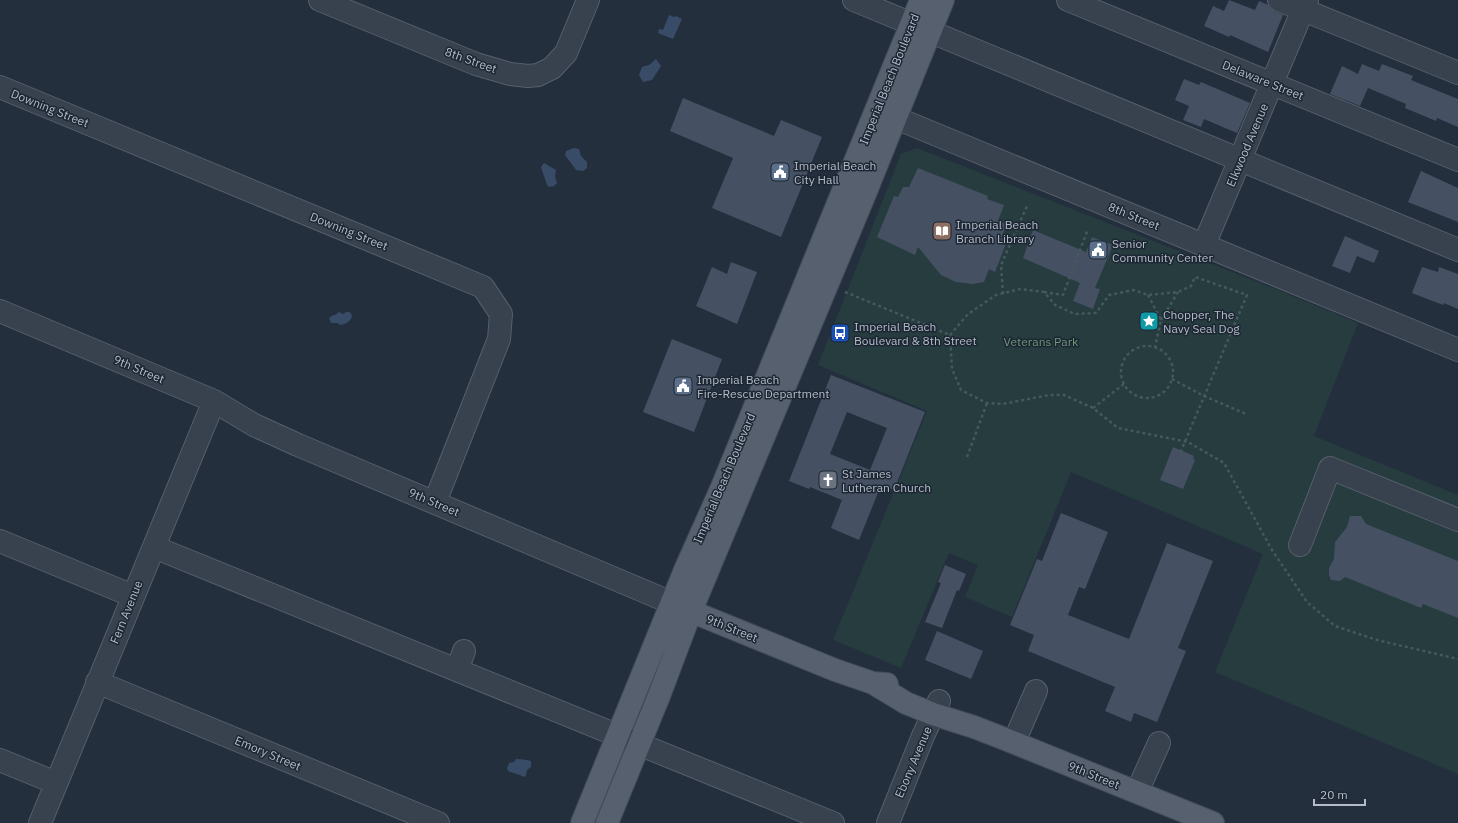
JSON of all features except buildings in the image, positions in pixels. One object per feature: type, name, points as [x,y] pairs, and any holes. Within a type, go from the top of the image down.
[{"type":"main road","name":"Imperial Beach Boulevard","points":[[921,0],[921,27]]},
{"type":"main road","name":"Imperial Beach Boulevard","points":[[607,823],[640,744],[682,607],[725,480],[886,114],[921,27],[943,0]]},
{"type":"main road","name":"Imperial Beach Boulevard","points":[[582,823],[618,735],[682,607]]},
{"type":"main road","name":"9th Street","points":[[682,607],[835,670],[873,683],[899,685],[936,708],[974,727],[1213,823]]},
{"type":"street","name":"8th Street","points":[[320,0],[476,64],[510,74],[528,76],[538,75],[552,68],[566,53],[588,0]]},
{"type":"street","points":[[854,0],[1458,250]]},
{"type":"street","name":"Delaware Street","points":[[1068,0],[1458,160]]},
{"type":"street","points":[[1279,0],[1305,5],[1458,73]]},
{"type":"street","name":"Elkwood Avenue","points":[[1204,245],[1305,5]]},
{"type":"street","name":"Downing Street","points":[[0,88],[483,286],[501,314],[499,338],[435,502]]},
{"type":"street","name":"8th Street","points":[[886,114],[1458,350]]},
{"type":"street","name":"9th Street","points":[[0,310],[214,401],[254,425],[298,445],[682,607]]},
{"type":"street","name":"Fern Avenue","points":[[40,823],[214,401]]},
{"type":"street","points":[[1300,545],[1330,468],[1458,520]]},
{"type":"street","points":[[0,541],[133,596]]},
{"type":"street","points":[[154,546],[460,660],[618,735],[833,823]]},
{"type":"street","name":"Emory Street","points":[[97,682],[438,823]]},
{"type":"street","points":[[1014,742],[1036,691]]},
{"type":"street","name":"Ebony Avenue","points":[[888,823],[936,708]]},
{"type":"street","points":[[1137,792],[1159,743]]},
{"type":"street","points":[[0,760],[56,783]]},
{"type":"path","points":[[1003,294],[1001,265],[1027,206]]},
{"type":"path","points":[[1088,230],[1063,295],[1020,289],[996,296],[968,314],[950,335],[952,369],[961,390],[987,403],[1003,404],[1049,395],[1064,395],[1093,408],[1118,428],[1188,442],[1224,463],[1272,550],[1307,602],[1335,626],[1377,640],[1458,659]]},
{"type":"path","points":[[1044,292],[1055,305],[1075,314],[1096,313],[1110,295],[1134,290],[1148,295],[1178,292],[1191,286],[1195,277],[1247,295],[1181,451]]},
{"type":"path","points":[[842,291],[950,335]]},
{"type":"path","points":[[1155,347],[1161,320],[1178,292]]},
{"type":"path","points":[[1148,295],[1161,320]]},
{"type":"path","points":[[1151,345],[1163,350],[1170,360],[1173,372],[1172,380],[1170,385],[1162,393],[1152,397],[1141,397],[1131,392],[1124,384],[1121,374],[1122,365],[1129,353],[1141,346],[1151,345]]},
{"type":"path","points":[[1172,380],[1246,414]]},
{"type":"path","points":[[1093,408],[1124,384]]},
{"type":"path","points":[[967,457],[987,403]]},
{"type":"green space","name":"Veterans Park","points":[[917,148],[1263,284],[1358,323],[1314,436],[1458,495],[1458,774],[1215,672],[1263,554],[1071,472],[1012,617],[965,597],[978,565],[949,553],[901,668],[833,640],[927,411],[818,365],[901,154]]},
{"type":"water","points":[[669,15],[682,19],[673,39],[658,33],[659,29],[663,30]]},
{"type":"water","points":[[656,59],[661,66],[652,80],[643,82],[639,75],[642,67],[649,65]]},
{"type":"water","points":[[574,148],[579,149],[581,156],[587,162],[587,168],[583,171],[576,170],[565,155],[566,151]]},
{"type":"water","points":[[544,163],[556,170],[555,177],[557,183],[554,186],[549,187],[547,185],[541,167]]},
{"type":"water","points":[[339,312],[343,314],[350,312],[352,316],[351,319],[343,325],[331,323],[329,318]]},
{"type":"water","points":[[516,759],[531,761],[531,767],[527,770],[525,777],[508,771],[507,768],[509,763],[514,762]]},
{"type":"place","name":"Imperial Beach City Hall","points":[[780,172]]},
{"type":"place","name":"Imperial Beach Branch Library","points":[[942,231]]},
{"type":"place","name":"Senior Community Center","points":[[1098,250]]},
{"type":"place","name":"Chopper, The Navy Seal Dog","points":[[1149,321]]},
{"type":"place","name":"Imperial Beach Boulevard & 8th Street","points":[[840,333]]},
{"type":"place","name":"Imperial Beach Fire-Rescue Department","points":[[683,386]]},
{"type":"place","name":"St James Lutheran Church","points":[[828,480]]}]
